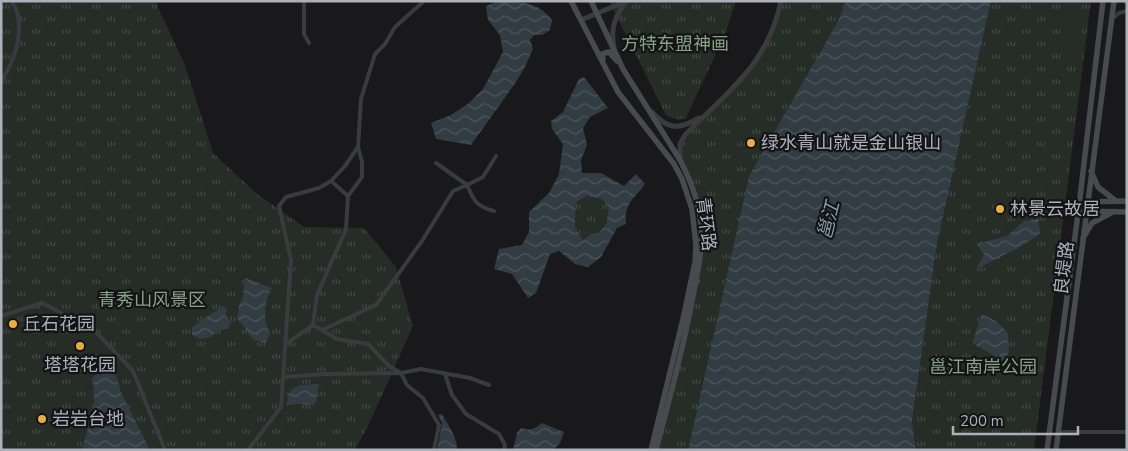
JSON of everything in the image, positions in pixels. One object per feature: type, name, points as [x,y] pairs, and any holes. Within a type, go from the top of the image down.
[{"type":"main road","name":"青环路","points":[[571,1],[608,75],[629,107],[674,164],[687,193],[694,225],[696,262],[651,450]]},
{"type":"main road","name":"青环路","points":[[591,1],[623,69],[680,160],[688,176],[699,208],[702,243],[700,264],[689,320],[656,450]]},
{"type":"main road","name":"良堤路","points":[[1047,450],[1079,206],[1103,1]]},
{"type":"main road","name":"良堤路","points":[[1056,450],[1114,3]]},
{"type":"main road","points":[[608,75],[602,54],[609,52],[623,69]]},
{"type":"main road","points":[[1091,170],[1098,187],[1116,201]]},
{"type":"main road","points":[[1127,201],[1087,201],[1079,206],[1086,212],[1127,212]]},
{"type":"main road","points":[[1082,240],[1092,223],[1112,212]]},
{"type":"street","points":[[1,82],[11,66],[18,42],[18,15],[12,1]]},
{"type":"street","points":[[304,1],[304,34],[309,43]]},
{"type":"street","points":[[286,344],[313,325],[317,296],[346,229],[348,196],[362,177],[362,162],[358,146],[361,98],[375,54],[385,44],[394,27],[424,1]]},
{"type":"street","points":[[581,20],[626,1]]},
{"type":"street","points":[[616,54],[612,39],[612,26],[626,1]]},
{"type":"street","points":[[680,160],[679,152],[682,139],[738,84],[760,55],[769,36],[780,2]]},
{"type":"street","points":[[1112,19],[1119,14],[1127,12]]},
{"type":"street","points":[[643,100],[659,120],[670,126],[676,127],[688,124],[706,114]]},
{"type":"street","points":[[248,450],[281,407],[291,260],[279,206],[286,197],[319,188],[331,181],[345,166],[358,146]]},
{"type":"street","points":[[322,330],[376,305],[422,242],[453,191],[483,177],[496,156]]},
{"type":"street","points":[[436,164],[467,185],[474,200],[482,207],[494,211]]},
{"type":"street","points":[[331,181],[348,196]]},
{"type":"street","points":[[1,316],[42,303],[94,330],[133,371],[164,450]]},
{"type":"street","points":[[313,325],[337,339],[368,344],[389,366],[401,373],[407,385],[423,398],[439,425],[434,450]]},
{"type":"street","points":[[283,378],[325,374],[401,373],[421,369],[470,378],[489,385]]},
{"type":"street","points":[[445,374],[452,395],[466,414],[499,434],[505,445],[504,450]]},
{"type":"street","points":[[1059,432],[1127,432]]},
{"type":"green space","name":"青秀山风景区","points":[[1,1],[155,1],[185,65],[213,153],[256,193],[304,227],[364,228],[396,267],[413,326],[368,426],[355,450],[1,450]]},
{"type":"green space","name":"方特东盟神画","points":[[609,1],[736,1],[725,34],[686,118],[676,119],[666,115]]},
{"type":"green space","points":[[781,1],[846,1],[839,19],[749,176],[688,450],[656,450],[700,264],[699,208],[680,160],[682,139],[723,99],[760,55]]},
{"type":"green space","name":"邕江南岸公园","points":[[991,1],[1091,1],[1034,450],[916,450],[912,421],[937,244]]},
{"type":"green space","points":[[1074,11],[1076,55],[1064,54],[1063,12]]},
{"type":"green space","points":[[587,195],[602,199],[609,208],[606,224],[599,233],[591,234],[583,240],[575,228],[576,202]]},
{"type":"water","points":[[498,1],[528,4],[541,9],[552,20],[550,30],[542,35],[534,35],[530,40],[533,49],[524,69],[471,145],[436,139],[431,123],[451,115],[469,103],[483,89],[503,52],[500,35],[488,20],[486,6]]},
{"type":"water","name":"邕江","points":[[846,1],[991,1],[937,244],[912,421],[916,450],[688,450],[749,176],[839,19]]},
{"type":"water","points":[[584,77],[608,108],[590,117],[583,128],[587,145],[581,160],[582,173],[601,173],[624,186],[636,174],[645,184],[628,206],[626,224],[617,228],[601,257],[588,267],[575,264],[559,251],[550,254],[536,293],[528,298],[512,274],[494,269],[499,249],[522,245],[529,232],[529,212],[549,193],[559,174],[563,144],[552,129],[551,121],[563,112],[579,79]],"holes":[[[587,196],[602,199],[609,208],[606,224],[599,233],[591,234],[583,240],[575,228],[576,202]]]},
{"type":"water","points":[[1038,219],[1040,234],[1022,246],[976,269],[984,255],[977,244],[1007,236],[1024,221]]},
{"type":"water","points":[[245,278],[272,288],[265,310],[266,322],[270,333],[266,343],[253,340],[237,319]]},
{"type":"water","points":[[223,306],[227,309],[226,315],[231,323],[229,328],[219,330],[211,337],[200,339],[192,335],[192,327]]},
{"type":"water","points":[[982,314],[996,321],[1008,333],[1009,351],[1005,362],[972,343]]},
{"type":"water","points":[[103,370],[115,372],[121,392],[148,446],[148,450],[82,450],[94,406],[93,377]]},
{"type":"water","points":[[319,384],[316,402],[313,405],[287,405],[288,398],[293,389],[301,385]]},
{"type":"water","points":[[442,414],[454,435],[457,450],[437,450],[442,423],[438,415]]},
{"type":"water","points":[[542,423],[564,432],[560,443],[553,450],[513,450],[517,433],[521,428],[532,429]]},
{"type":"place","name":"绿水青山就是金山银山","points":[[751,143]]},
{"type":"place","name":"林景云故居","points":[[1000,209]]},
{"type":"place","name":"丘石花园","points":[[13,324]]},
{"type":"place","name":"塔塔花园","points":[[80,346]]},
{"type":"place","name":"岩岩台地","points":[[42,419]]}]
